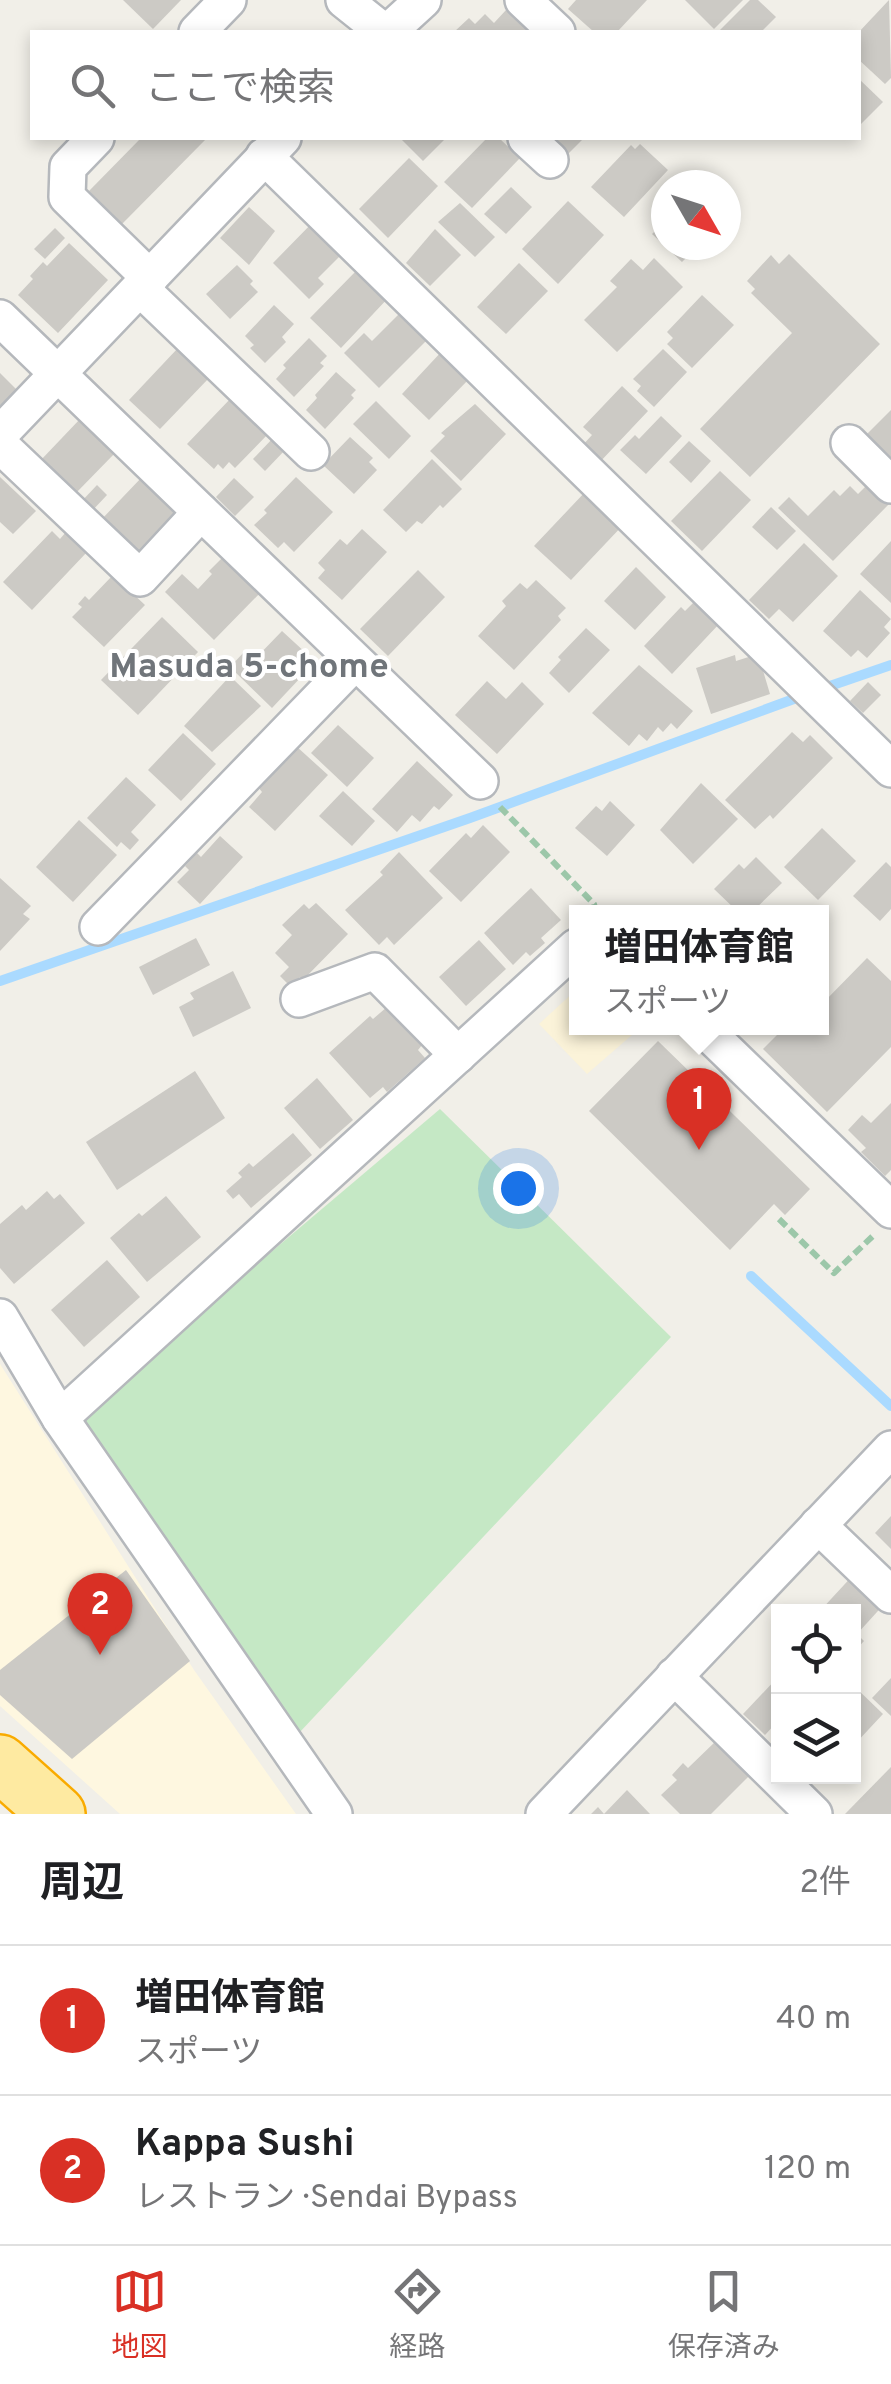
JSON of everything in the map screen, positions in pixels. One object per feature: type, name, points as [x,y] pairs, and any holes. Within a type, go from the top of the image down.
[{"type":"highway","points":[[0,1763],[57,1814]]},
{"type":"street","points":[[199,30],[228,0]]},
{"type":"street","points":[[344,0],[402,23]]},
{"type":"street","points":[[523,0],[554,30]]},
{"type":"street","points":[[94,140],[68,167],[67,197],[310,452]]},
{"type":"street","points":[[0,434],[274,147],[891,769]]},
{"type":"street","points":[[0,318],[480,781]]},
{"type":"street","points":[[849,443],[891,485]]},
{"type":"street","points":[[0,446],[140,578],[201,512]]},
{"type":"street","points":[[98,928],[354,663]]},
{"type":"street","points":[[60,1418],[569,953]]},
{"type":"street","points":[[299,999],[375,971],[458,1055]]},
{"type":"street","points":[[710,1035],[886,1213]]},
{"type":"street","points":[[0,1318],[60,1418],[334,1814]]},
{"type":"street","points":[[544,1814],[891,1449]]},
{"type":"street","points":[[818,1525],[891,1595]]},
{"type":"street","points":[[674,1676],[814,1814]]},
{"type":"path","points":[[505,814],[594,905]]},
{"type":"path","points":[[779,1219],[834,1273],[886,1213]]},
{"type":"shaded area","points":[[0,1364],[194,1670],[296,1814],[120,1814],[0,1706]]},
{"type":"green space","points":[[440,1109],[671,1337],[299,1733],[75,1418]]},
{"type":"sand","points":[[569,996],[569,1035],[632,1035],[587,1074],[539,1024]]},
{"type":"building","points":[[123,0],[181,0],[153,29]]},
{"type":"building","points":[[576,0],[647,0],[619,30],[592,30],[568,9]]},
{"type":"building","points":[[685,0],[743,0],[714,29]]},
{"type":"building","points":[[750,0],[758,0],[776,17],[763,30],[720,30]]},
{"type":"building","points":[[889,0],[891,78],[885,84],[861,62],[861,30]]},
{"type":"building","points":[[506,10],[528,30],[456,30],[469,18],[475,24],[485,14],[494,23]]},
{"type":"building","points":[[861,81],[883,102],[861,124]]},
{"type":"building","points":[[139,140],[205,140],[122,224],[89,191]]},
{"type":"building","points":[[402,140],[444,140],[423,161]]},
{"type":"building","points":[[485,140],[501,140],[520,158],[472,208],[444,182]]},
{"type":"building","points":[[541,140],[582,140],[562,160]]},
{"type":"building","points":[[640,144],[668,170],[651,170],[651,188],[624,217],[591,187],[631,145],[635,149]]},
{"type":"building","points":[[409,158],[438,186],[388,238],[359,209]]},
{"type":"building","points":[[511,187],[532,207],[506,234],[484,214]]},
{"type":"building","points":[[568,201],[604,235],[558,284],[522,249]]},
{"type":"building","points":[[460,203],[495,237],[475,257],[438,222]]},
{"type":"building","points":[[249,207],[275,231],[249,265],[220,238]]},
{"type":"building","points":[[317,218],[348,248],[318,278],[324,284],[309,299],[273,263]]},
{"type":"building","points":[[55,228],[65,238],[45,259],[34,249]]},
{"type":"building","points":[[435,229],[461,255],[430,286],[406,263]]},
{"type":"building","points":[[69,243],[108,280],[58,333],[18,295],[43,262],[47,266]]},
{"type":"building","points":[[789,254],[880,344],[750,477],[700,429],[792,333],[751,293],[755,289],[747,281],[771,255],[779,264]]},
{"type":"building","points":[[631,259],[643,270],[656,260],[683,287],[617,352],[584,320],[617,287],[610,281]]},
{"type":"building","points":[[519,263],[548,291],[506,334],[477,307]]},
{"type":"building","points":[[237,265],[258,292],[230,319],[206,294]]},
{"type":"building","points":[[356,271],[368,283],[372,279],[390,296],[341,348],[310,318]]},
{"type":"building","points":[[702,295],[734,325],[692,368],[667,344],[673,338],[667,332]]},
{"type":"building","points":[[274,305],[294,324],[282,337],[286,342],[265,363],[250,348],[254,345],[245,336]]},
{"type":"building","points":[[407,306],[434,333],[379,388],[344,353],[364,333],[372,341]]},
{"type":"building","points":[[309,338],[327,356],[320,363],[324,366],[294,397],[276,379],[286,368],[283,365]]},
{"type":"building","points":[[178,348],[209,378],[160,429],[129,400]]},
{"type":"building","points":[[663,349],[687,372],[654,407],[637,391],[641,386],[633,379]]},
{"type":"building","points":[[443,350],[471,377],[429,420],[402,394]]},
{"type":"building","points":[[336,372],[356,390],[351,395],[354,398],[325,429],[306,410]]},
{"type":"building","points":[[0,373],[19,392],[0,411]]},
{"type":"building","points":[[622,386],[648,411],[598,464],[581,447],[592,435],[583,427]]},
{"type":"building","points":[[232,397],[269,433],[235,468],[229,462],[223,469],[218,464],[214,469],[187,444]]},
{"type":"building","points":[[376,401],[411,436],[389,459],[353,424]]},
{"type":"building","points":[[475,404],[506,434],[461,481],[430,451],[445,436],[441,433]]},
{"type":"building","points":[[891,410],[891,469],[861,440]]},
{"type":"building","points":[[661,416],[682,436],[646,474],[620,450],[635,435],[639,439]]},
{"type":"building","points":[[81,418],[116,452],[75,494],[40,461]]},
{"type":"building","points":[[274,437],[287,448],[265,471],[253,459]]},
{"type":"building","points":[[350,437],[373,458],[369,462],[377,470],[354,494],[323,465]]},
{"type":"building","points":[[689,441],[711,461],[691,483],[669,462]]},
{"type":"building","points":[[432,459],[462,489],[443,508],[440,505],[422,524],[417,521],[406,532],[383,510]]},
{"type":"building","points":[[720,471],[751,500],[702,551],[671,521]]},
{"type":"building","points":[[143,476],[179,511],[145,556],[140,552],[137,555],[101,520]]},
{"type":"building","points":[[0,477],[36,511],[13,534],[0,522]]},
{"type":"building","points":[[296,477],[333,512],[294,552],[284,542],[278,548],[254,525]]},
{"type":"building","points":[[234,478],[254,497],[235,516],[216,497]]},
{"type":"building","points":[[873,479],[891,502],[833,561],[778,508],[789,497],[808,516],[834,490],[840,496],[850,486],[858,494]]},
{"type":"building","points":[[97,485],[107,495],[91,512],[81,502]]},
{"type":"building","points":[[587,490],[624,524],[571,580],[534,546]]},
{"type":"building","points":[[771,507],[796,531],[777,550],[752,527]]},
{"type":"building","points":[[362,529],[387,552],[342,600],[318,578],[325,570],[318,563],[340,539],[347,545]]},
{"type":"building","points":[[52,531],[60,539],[66,532],[87,552],[32,610],[3,582]]},
{"type":"building","points":[[891,541],[891,603],[860,574]]},
{"type":"building","points":[[804,543],[838,576],[793,622],[779,609],[769,619],[749,600]]},
{"type":"building","points":[[224,556],[261,592],[214,640],[165,592],[182,574],[198,589]]},
{"type":"building","points":[[636,567],[666,597],[635,630],[604,601]]},
{"type":"building","points":[[418,570],[445,597],[388,656],[360,629]]},
{"type":"building","points":[[113,575],[145,605],[104,647],[72,617],[82,607],[78,604],[85,596],[89,600]]},
{"type":"building","points":[[536,580],[566,608],[558,616],[561,620],[514,670],[478,636],[506,606],[502,601],[520,583],[527,589]]},
{"type":"building","points":[[860,590],[891,619],[884,627],[890,633],[867,658],[858,650],[851,657],[823,631]]},
{"type":"building","points":[[696,600],[720,623],[672,674],[644,646],[681,607],[685,611]]},
{"type":"building","points":[[162,617],[198,652],[138,715],[101,680]]},
{"type":"building","points":[[586,628],[610,650],[569,693],[549,673],[561,660],[558,657]]},
{"type":"building","points":[[282,631],[307,654],[294,667],[302,676],[272,708],[230,667],[245,651],[254,660]]},
{"type":"building","points":[[758,654],[770,694],[711,714],[696,668],[735,655],[736,661]]},
{"type":"building","points":[[639,665],[693,711],[677,729],[671,723],[663,732],[658,727],[647,741],[639,734],[629,746],[592,713]]},
{"type":"building","points":[[230,676],[261,706],[212,752],[184,726]]},
{"type":"building","points":[[487,681],[506,699],[522,682],[544,704],[497,754],[455,715]]},
{"type":"building","points":[[868,682],[881,695],[863,713],[850,701]]},
{"type":"building","points":[[338,725],[374,758],[347,787],[311,753]]},
{"type":"building","points":[[792,732],[803,742],[810,735],[833,758],[773,819],[770,815],[755,829],[725,800]]},
{"type":"building","points":[[183,733],[216,764],[181,801],[148,770]]},
{"type":"building","points":[[296,746],[328,775],[275,831],[249,807],[262,792],[258,787]]},
{"type":"building","points":[[417,761],[453,795],[439,810],[434,806],[420,822],[412,815],[397,832],[372,809]]},
{"type":"building","points":[[126,777],[156,805],[131,832],[139,840],[130,850],[121,842],[117,847],[87,818]]},
{"type":"building","points":[[701,783],[738,819],[693,864],[660,830]]},
{"type":"building","points":[[343,791],[375,821],[352,846],[319,816]]},
{"type":"building","points":[[610,801],[635,825],[607,856],[575,828],[596,806],[602,811]]},
{"type":"building","points":[[79,820],[117,855],[73,902],[36,867]]},
{"type":"building","points":[[483,825],[510,852],[461,902],[429,871],[466,833],[471,838]]},
{"type":"building","points":[[822,828],[856,861],[818,900],[784,867]]},
{"type":"building","points":[[220,836],[243,857],[200,904],[177,882],[189,870],[185,866],[197,853],[201,857]]},
{"type":"building","points":[[399,852],[443,898],[394,945],[387,937],[379,945],[345,910],[383,875],[380,872]]},
{"type":"building","points":[[756,857],[782,883],[759,905],[731,905],[714,889],[739,864],[744,869]]},
{"type":"building","points":[[886,862],[891,867],[891,909],[880,921],[853,896]]},
{"type":"building","points":[[0,878],[31,906],[23,914],[30,919],[0,951]]},
{"type":"building","points":[[531,888],[561,920],[541,938],[545,943],[530,956],[526,952],[513,965],[484,933]]},
{"type":"building","points":[[316,903],[348,934],[303,980],[300,977],[291,987],[280,976],[289,967],[275,953],[292,935],[282,925],[304,904],[309,909]]},
{"type":"building","points":[[196,938],[210,965],[153,995],[139,967]]},
{"type":"building","points":[[479,940],[506,969],[466,1006],[439,977]]},
{"type":"building","points":[[867,958],[891,981],[891,1047],[827,1112],[763,1049],[777,1035],[829,1035],[829,997]]},
{"type":"building","points":[[233,971],[251,1008],[193,1037],[179,1007],[194,999],[190,993]]},
{"type":"building","points":[[387,1007],[422,1045],[418,1050],[425,1058],[387,1092],[383,1087],[370,1098],[329,1053],[370,1016],[373,1019]]},
{"type":"building","points":[[658,1041],[810,1189],[785,1215],[774,1204],[730,1250],[589,1111]]},
{"type":"building","points":[[195,1071],[225,1118],[117,1190],[86,1142]]},
{"type":"building","points":[[317,1078],[353,1120],[320,1149],[284,1108]]},
{"type":"building","points":[[891,1103],[891,1170],[885,1176],[861,1152],[866,1148],[848,1130],[862,1115],[871,1123]]},
{"type":"building","points":[[293,1133],[312,1155],[251,1208],[239,1194],[233,1199],[226,1191],[242,1177],[238,1173],[249,1163],[253,1167]]},
{"type":"building","points":[[47,1191],[54,1199],[60,1194],[85,1223],[14,1284],[0,1268],[0,1224],[22,1205],[26,1210]]},
{"type":"building","points":[[166,1196],[201,1237],[147,1282],[110,1238]]},
{"type":"building","points":[[107,1260],[140,1297],[84,1347],[51,1310]]},
{"type":"building","points":[[891,1516],[891,1549],[875,1533]]},
{"type":"building","points":[[126,1570],[190,1661],[72,1759],[0,1695],[0,1670]]},
{"type":"building","points":[[856,1572],[887,1601],[861,1630],[861,1604],[826,1604]]},
{"type":"building","points":[[891,1678],[891,1716],[872,1698]]},
{"type":"building","points":[[771,1684],[771,1729],[765,1735],[743,1714]]},
{"type":"building","points":[[861,1693],[883,1714],[861,1738]]},
{"type":"building","points":[[716,1741],[750,1775],[711,1814],[680,1814],[661,1795],[677,1780],[672,1775],[683,1763],[688,1768]]},
{"type":"building","points":[[891,1767],[891,1814],[845,1814]]},
{"type":"building","points":[[627,1790],[650,1814],[604,1814]]},
{"type":"waterway","points":[[827,687],[891,665]]},
{"type":"waterway","points":[[0,981],[470,818],[802,696]]},
{"type":"waterway","points":[[751,1276],[891,1406]]},
{"type":"place","name":"増田体育館","points":[[699,1150]]},
{"type":"place","name":"Kappa Sushi","points":[[100,1655]]},
{"type":"district","name":"Masuda 5-chome","points":[[249,668]]}]
